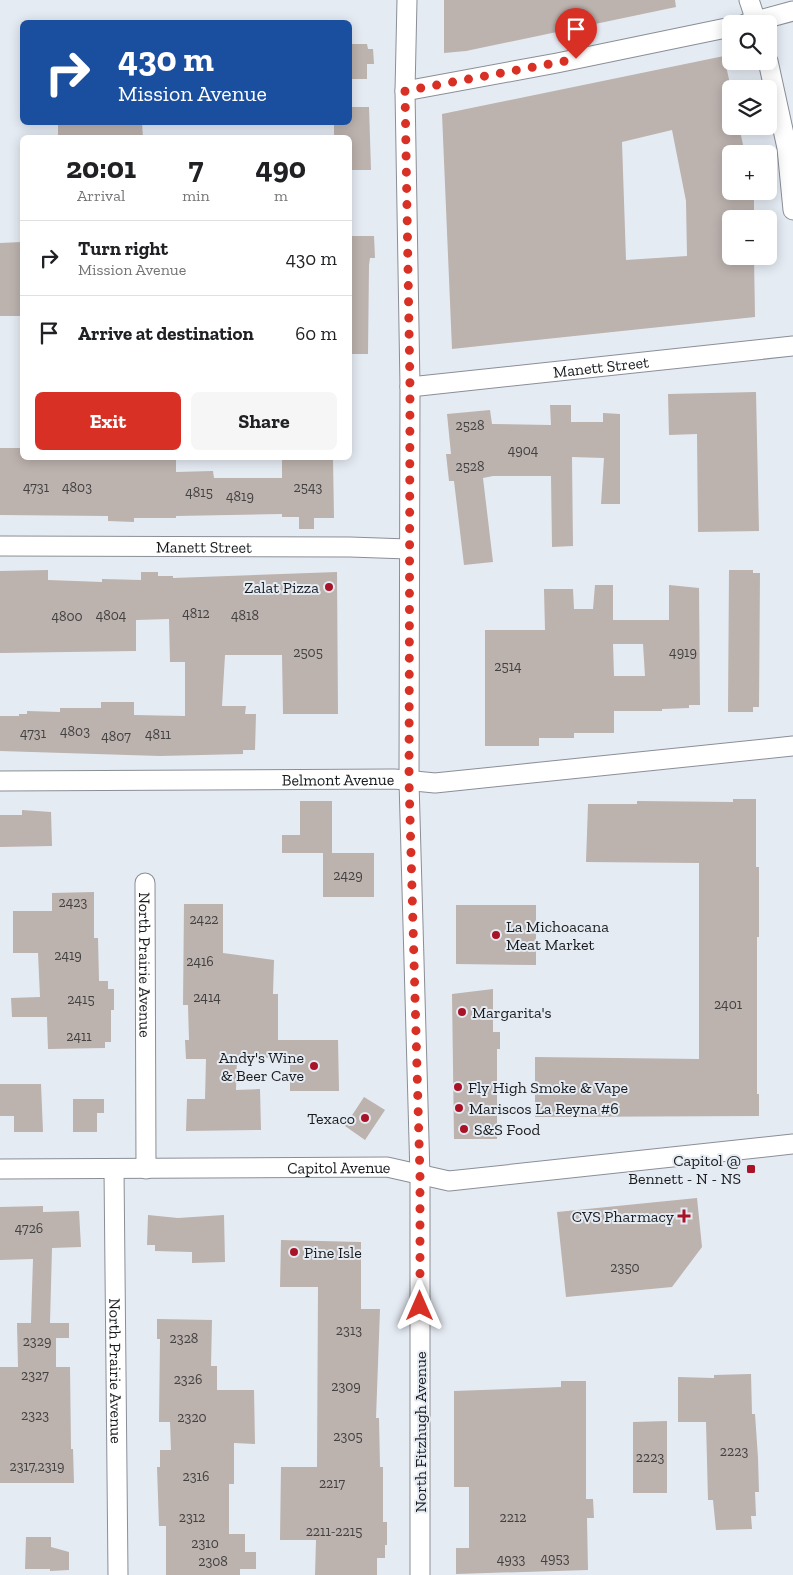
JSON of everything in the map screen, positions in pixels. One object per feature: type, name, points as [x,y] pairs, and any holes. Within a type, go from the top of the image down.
[{"type":"street","name":"North Fitzhugh Avenue","points":[[407,0],[405,91],[410,387],[408,549],[409,781],[420,1176],[420,1575]]},
{"type":"street","points":[[749,0],[752,15]]},
{"type":"street","points":[[777,16],[793,12]]},
{"type":"street","points":[[405,91],[557,63],[722,29]]},
{"type":"street","points":[[770,70],[787,148],[793,210]]},
{"type":"street","name":"Manett Street","points":[[410,387],[793,346]]},
{"type":"street","name":"Manett Street","points":[[0,546],[350,546],[408,549]]},
{"type":"street","name":"Belmont Avenue","points":[[0,781],[409,781],[435,783],[793,746]]},
{"type":"street","name":"North Prairie Avenue","points":[[145,883],[146,1169]]},
{"type":"street","name":"Capitol Avenue","points":[[0,1169],[387,1167],[420,1176],[450,1181],[793,1144]]},
{"type":"street","name":"North Prairie Avenue","points":[[114,1169],[118,1575]]},
{"type":"building","points":[[444,0],[675,0],[676,7],[466,51],[444,53]]},
{"type":"building","points":[[352,44],[367,44],[368,49],[373,49],[374,64],[367,64],[367,79],[352,79]]},
{"type":"building","points":[[722,56],[722,70],[727,70],[729,80],[722,80],[722,135],[741,135],[743,145],[722,145],[722,200],[754,200],[754,210],[722,210],[722,265],[754,265],[755,317],[452,349],[442,114]],"holes":[[[672,130],[686,201],[687,256],[626,260],[622,142]]]},
{"type":"building","points":[[352,107],[369,107],[371,170],[352,170],[352,135],[334,135],[334,125],[352,125]]},
{"type":"building","points":[[58,125],[142,125],[143,135],[58,135]]},
{"type":"building","points":[[352,236],[374,236],[375,258],[370,258],[369,265],[368,354],[352,354]]},
{"type":"building","points":[[20,242],[20,316],[0,316],[0,243]]},
{"type":"building","points":[[756,392],[759,531],[698,532],[697,434],[669,435],[668,394]]},
{"type":"building","points":[[550,405],[571,405],[571,422],[603,422],[603,413],[620,414],[620,504],[601,504],[604,458],[572,457],[573,546],[552,547],[551,476],[493,476],[483,478],[493,562],[464,565],[454,481],[449,481],[446,454],[451,454],[447,414],[490,410],[492,424],[551,425]]},
{"type":"building","points":[[0,448],[20,448],[20,460],[176,460],[176,472],[213,471],[214,478],[282,478],[282,460],[333,460],[334,518],[314,518],[314,529],[299,529],[299,517],[282,517],[282,514],[134,518],[134,522],[108,521],[108,516],[0,515]]},
{"type":"building","points":[[48,570],[48,580],[102,582],[102,579],[141,580],[141,572],[158,572],[158,576],[173,576],[173,578],[337,572],[338,714],[283,714],[282,655],[225,655],[222,706],[246,706],[245,714],[256,714],[255,750],[243,750],[243,754],[160,756],[0,751],[0,716],[19,716],[19,714],[27,714],[27,711],[60,712],[60,708],[101,708],[101,702],[134,702],[134,715],[185,716],[185,662],[170,662],[169,619],[136,620],[136,651],[0,653],[0,571]]},
{"type":"building","points":[[729,570],[753,570],[753,573],[760,573],[759,707],[753,707],[753,712],[728,712]]},
{"type":"building","points":[[595,585],[613,585],[613,620],[669,620],[669,585],[699,588],[700,705],[689,705],[689,708],[662,709],[662,711],[614,711],[614,733],[574,733],[574,738],[539,738],[539,746],[485,746],[485,630],[545,630],[544,589],[573,589],[574,609],[593,609]],"holes":[[[613,644],[643,644],[645,676],[614,676]]]},
{"type":"building","points":[[733,799],[756,799],[756,867],[759,867],[757,1094],[759,1094],[759,1116],[535,1117],[535,1057],[699,1059],[699,863],[586,862],[588,804],[637,804],[637,801],[733,802]]},
{"type":"building","points":[[300,801],[332,801],[332,853],[374,853],[374,897],[323,897],[323,853],[282,853],[282,835],[300,835]]},
{"type":"building","points":[[22,810],[51,812],[52,846],[0,847],[0,815],[22,815]]},
{"type":"building","points":[[94,892],[94,938],[98,938],[99,981],[108,981],[108,989],[114,989],[114,1010],[111,1010],[111,1042],[105,1042],[105,1048],[48,1049],[47,1017],[12,1017],[11,998],[40,997],[38,953],[13,953],[13,911],[52,911],[52,893]]},
{"type":"building","points":[[184,904],[223,904],[223,953],[274,960],[273,994],[278,994],[278,1040],[338,1040],[339,1091],[290,1091],[290,1057],[237,1058],[236,1090],[260,1089],[261,1130],[186,1131],[187,1099],[205,1099],[206,1059],[186,1059],[185,1040],[189,1040],[188,1005],[183,1005]]},
{"type":"building","name":"La Michoacana Meat Market","points":[[456,905],[536,905],[536,965],[456,964]]},
{"type":"building","points":[[493,989],[493,1032],[500,1032],[500,1049],[497,1049],[497,1139],[454,1139],[452,994]]},
{"type":"building","points":[[0,1084],[41,1084],[43,1132],[14,1132],[14,1116],[0,1116]]},
{"type":"building","name":"Texaco","points":[[364,1097],[385,1110],[365,1140],[345,1126]]},
{"type":"building","points":[[73,1099],[104,1099],[104,1113],[97,1113],[97,1132],[73,1132]]},
{"type":"building","name":"CVS Pharmacy","points":[[697,1198],[702,1247],[672,1287],[566,1297],[557,1212]]},
{"type":"building","points":[[43,1206],[43,1212],[79,1211],[81,1247],[52,1248],[50,1323],[69,1323],[69,1338],[56,1338],[56,1367],[70,1367],[71,1449],[73,1449],[74,1483],[0,1483],[0,1367],[18,1367],[17,1323],[31,1323],[33,1259],[0,1260],[0,1207]]},
{"type":"building","points":[[148,1215],[178,1218],[224,1215],[225,1262],[192,1263],[192,1252],[155,1251],[155,1245],[147,1245]]},
{"type":"building","points":[[281,1240],[361,1242],[361,1309],[380,1309],[376,1418],[379,1418],[380,1467],[383,1467],[383,1522],[387,1522],[387,1545],[385,1545],[385,1558],[377,1558],[377,1575],[315,1575],[316,1540],[280,1540],[281,1467],[317,1467],[318,1287],[280,1287]]},
{"type":"building","points":[[157,1319],[212,1320],[211,1366],[217,1366],[217,1390],[254,1390],[255,1444],[234,1443],[234,1484],[229,1484],[229,1534],[245,1534],[245,1552],[256,1552],[256,1569],[240,1569],[240,1575],[166,1575],[166,1526],[159,1526],[157,1467],[160,1467],[160,1450],[171,1450],[170,1422],[159,1422],[160,1339],[157,1339]]},
{"type":"building","points":[[751,1374],[752,1414],[755,1414],[758,1458],[759,1492],[755,1492],[756,1516],[751,1516],[752,1529],[716,1530],[713,1500],[708,1500],[706,1422],[678,1422],[678,1377],[714,1378],[714,1375]]},
{"type":"building","points":[[561,1381],[586,1381],[586,1499],[593,1499],[594,1518],[587,1518],[588,1570],[456,1574],[456,1548],[469,1548],[469,1487],[454,1487],[454,1391],[561,1387]]},
{"type":"building","points":[[667,1421],[667,1493],[633,1493],[633,1422]]},
{"type":"building","points":[[26,1537],[51,1537],[51,1547],[69,1552],[69,1570],[25,1569]]},
{"type":"place","name":"Zalat Pizza","points":[[329,587]]},
{"type":"place","name":"La Michoacana Meat Market","points":[[496,935]]},
{"type":"place","name":"Margarita's","points":[[462,1012]]},
{"type":"place","name":"Andy's Wine & Beer Cave","points":[[314,1066]]},
{"type":"place","name":"Fly High Smoke & Vape","points":[[458,1087]]},
{"type":"place","name":"Mariscos La Reyna #6","points":[[459,1108]]},
{"type":"place","name":"Texaco","points":[[365,1118]]},
{"type":"place","name":"S&S Food","points":[[464,1129]]},
{"type":"place","name":"Capitol @ Bennett - N - NS","points":[[751,1169]]},
{"type":"place","name":"CVS Pharmacy","points":[[684,1216]]},
{"type":"place","name":"Pine Isle","points":[[294,1252]]},
{"type":"route","points":[[420,1306],[420,1176],[409,781],[408,549],[410,387],[405,91],[576,59]]}]
